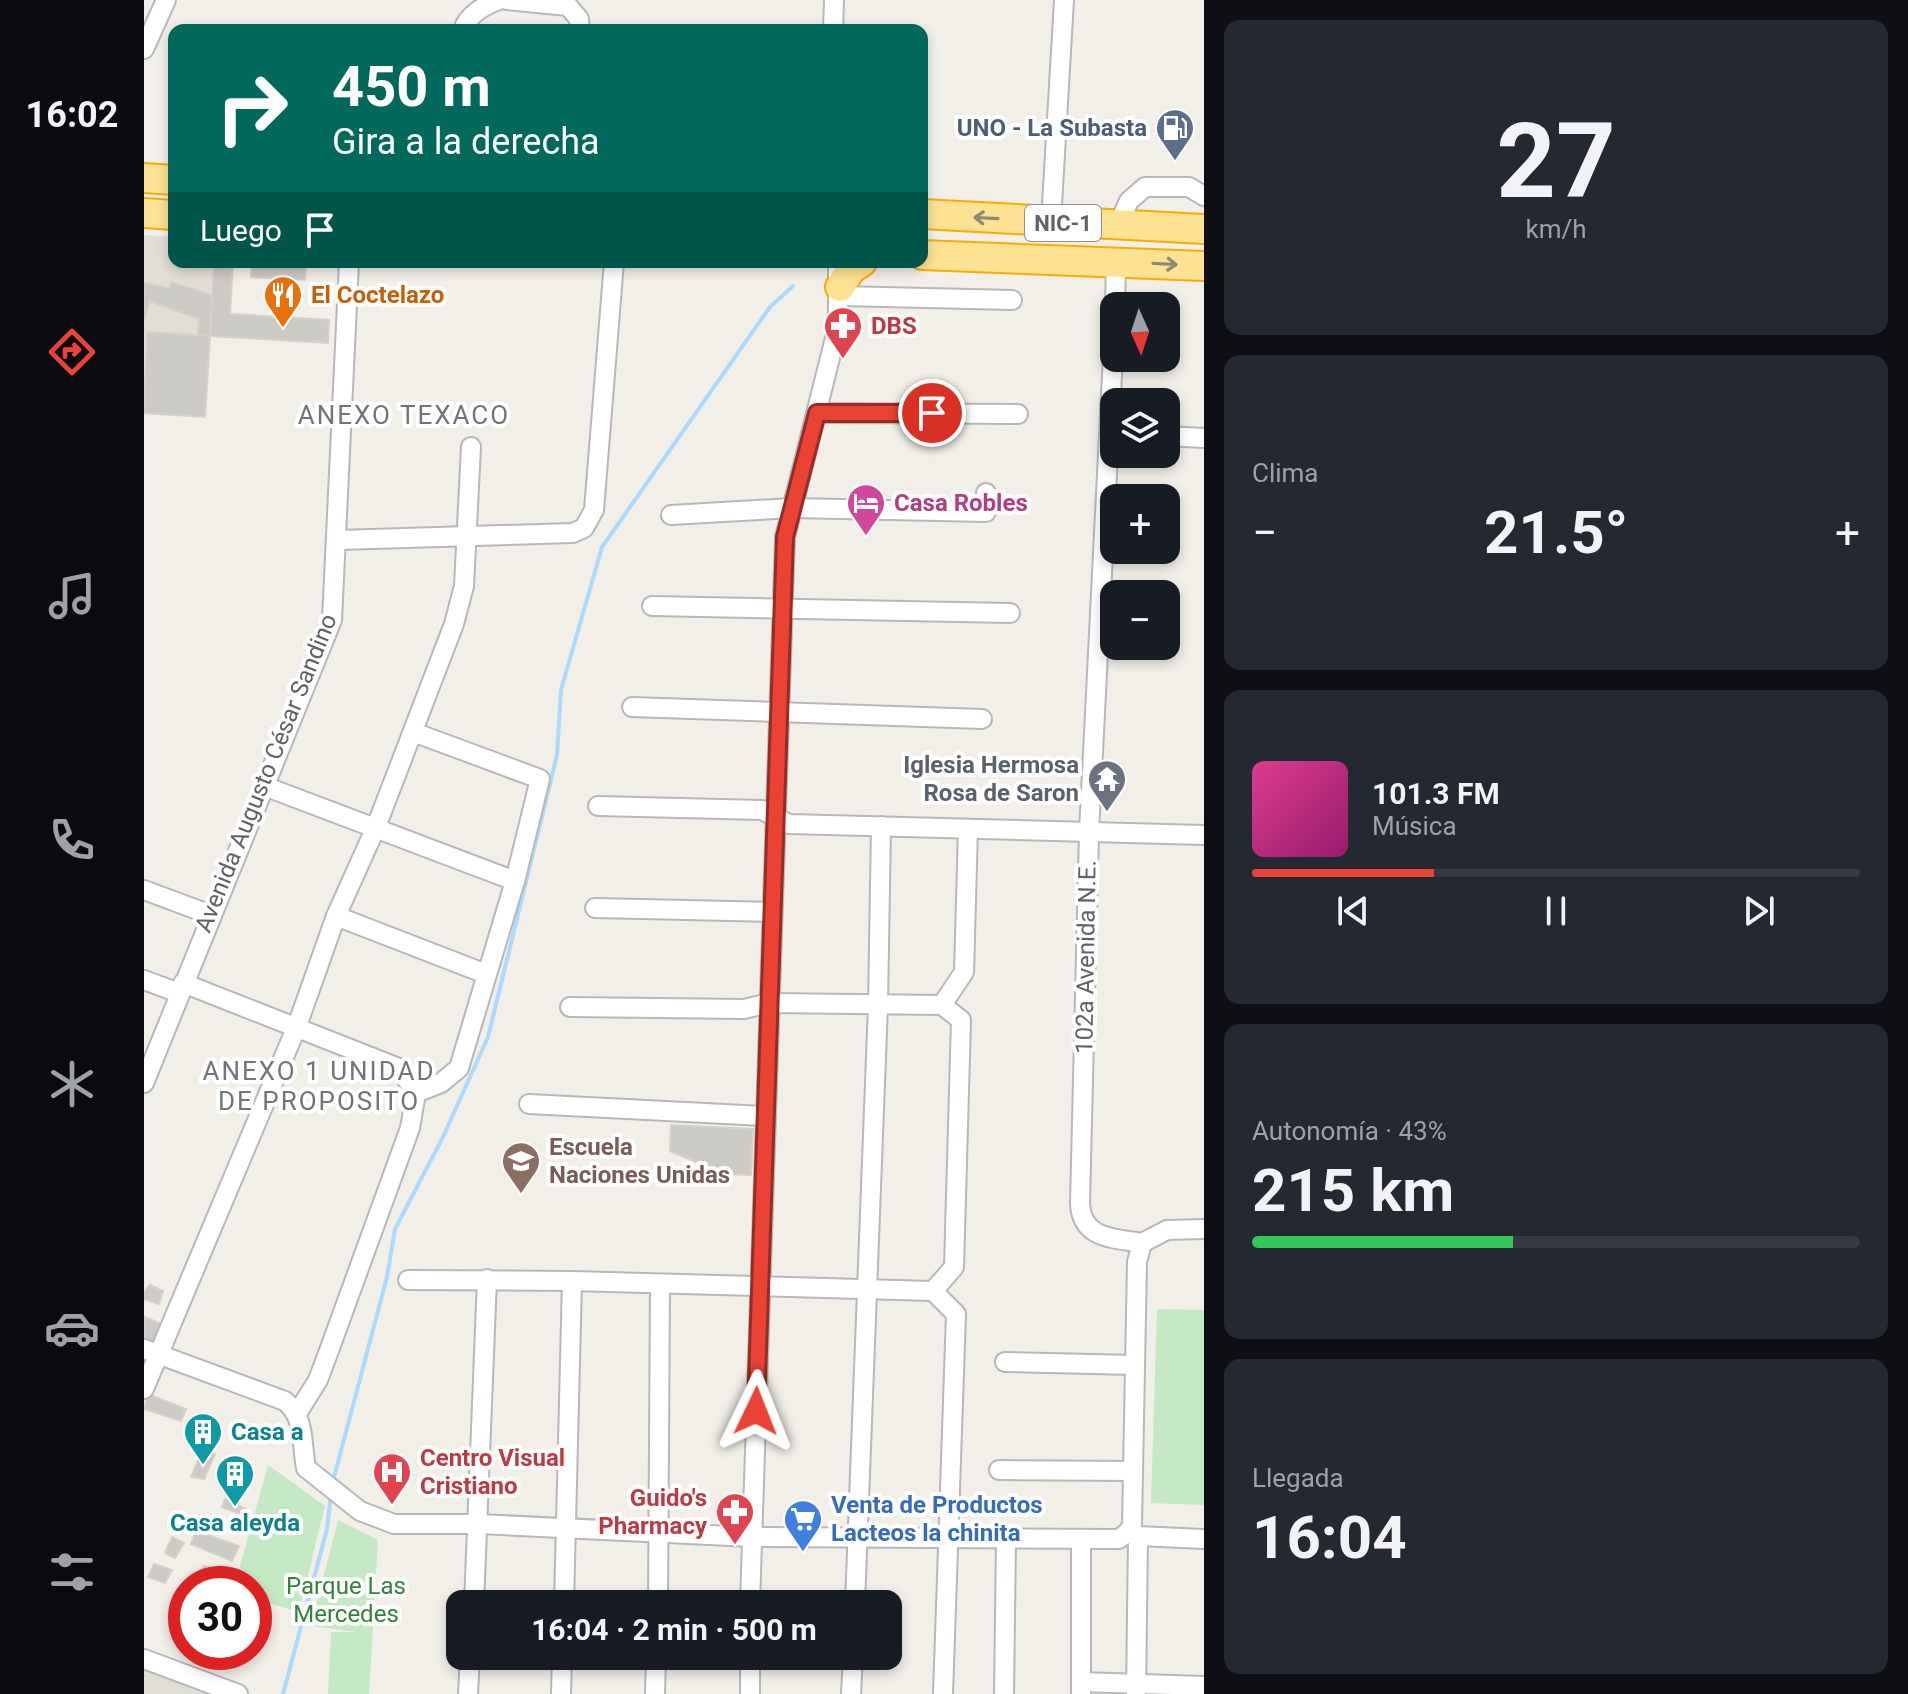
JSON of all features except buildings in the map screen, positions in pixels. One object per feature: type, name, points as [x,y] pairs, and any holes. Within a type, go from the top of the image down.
[{"type":"highway","points":[[144,178],[168,180]]},
{"type":"highway","points":[[144,213],[168,215]]},
{"type":"highway","name":"NIC-1","points":[[928,214],[1204,229]]},
{"type":"highway","name":"NIC-1","points":[[928,255],[1204,266]]},
{"type":"street","points":[[144,49],[166,0]]},
{"type":"street","points":[[465,24],[486,5],[499,0]]},
{"type":"street","points":[[507,0],[568,6],[579,24]]},
{"type":"street","points":[[833,24],[834,0]]},
{"type":"street","points":[[1051,222],[1064,0]]},
{"type":"street","points":[[1118,225],[1129,201],[1145,187],[1189,187],[1204,196]]},
{"type":"street","points":[[1115,292],[1116,261]]},
{"type":"street","name":"Avenida Augusto César Sandino","points":[[144,1083],[332,620],[349,268]]},
{"type":"street","points":[[338,540],[573,533],[584,528],[594,510],[614,268]]},
{"type":"street","points":[[750,1590],[785,537],[838,326],[839,282],[1012,300]]},
{"type":"street","points":[[817,413],[1018,414]]},
{"type":"street","points":[[1180,437],[1204,438]]},
{"type":"street","points":[[144,1389],[151,1351],[297,1026],[336,916],[376,827],[454,624],[464,586],[471,447]]},
{"type":"street","name":"102a Avenida N.E.","points":[[1110,468],[1089,832],[1081,1218],[1089,1230],[1099,1236],[1142,1243]]},
{"type":"street","points":[[671,515],[792,508],[986,512],[986,493]]},
{"type":"street","points":[[652,606],[1010,613]]},
{"type":"street","points":[[632,707],[982,719]]},
{"type":"street","points":[[413,732],[540,779],[515,881],[459,1068],[441,1083],[416,1093]]},
{"type":"street","points":[[264,786],[515,881]]},
{"type":"street","points":[[598,806],[762,810],[789,824],[1204,835]]},
{"type":"street","points":[[855,1590],[878,1005],[881,826]]},
{"type":"street","points":[[942,1005],[964,972],[968,829]]},
{"type":"street","points":[[144,890],[211,915]]},
{"type":"street","points":[[595,908],[772,912]]},
{"type":"street","points":[[336,916],[486,974]]},
{"type":"street","points":[[144,980],[181,988],[297,1026],[399,1068],[416,1093],[410,1128],[330,1348],[318,1380],[298,1412],[306,1468],[320,1483],[360,1511],[394,1524],[479,1524],[751,1537],[1081,1541],[1119,1539],[1133,1534],[1204,1539]]},
{"type":"street","points":[[570,1007],[744,1009],[769,1003],[942,1005],[961,1020],[954,1267],[933,1291]]},
{"type":"street","points":[[529,1104],[764,1116]]},
{"type":"street","points":[[1136,1689],[1132,1525],[1137,1262],[1142,1243],[1167,1230],[1204,1229]]},
{"type":"street","points":[[475,1590],[487,1279]]},
{"type":"street","points":[[408,1280],[487,1279],[933,1291],[956,1314],[943,1694]]},
{"type":"street","points":[[565,1590],[572,1281]]},
{"type":"street","points":[[659,1590],[660,1285]]},
{"type":"street","points":[[151,1351],[247,1385],[285,1401],[298,1412]]},
{"type":"street","points":[[1005,1362],[1135,1365]]},
{"type":"street","points":[[999,1470],[1133,1471]]},
{"type":"street","points":[[1004,1694],[1006,1539]]},
{"type":"street","points":[[1081,1541],[1081,1688],[1204,1686]]},
{"type":"street","points":[[144,1659],[238,1694]]},
{"type":"street","points":[[468,1694],[469,1670]]},
{"type":"street","points":[[561,1694],[562,1670]]},
{"type":"street","points":[[655,1694],[656,1670]]},
{"type":"street","points":[[750,1670],[750,1694]]},
{"type":"street","points":[[851,1694],[852,1670]]},
{"type":"shaded area","points":[[144,235],[168,237],[168,268],[214,268],[205,417],[144,413]]},
{"type":"shaded area","points":[[144,1665],[217,1694],[144,1694]]},
{"type":"green space","points":[[1157,1309],[1204,1310],[1204,1505],[1151,1503]]},
{"type":"green space","points":[[268,1465],[325,1506],[299,1612],[272,1604],[272,1566],[240,1566]]},
{"type":"green space","name":"Parque Las Mercedes","points":[[338,1520],[378,1540],[369,1694],[328,1694],[331,1632],[358,1632],[311,1626]]},
{"type":"waterway","points":[[333,1481],[387,1277],[395,1229],[443,1137],[488,1037],[557,755],[561,690],[602,547],[770,307],[793,286]]},
{"type":"waterway","points":[[283,1694],[327,1529],[331,1494]]},
{"type":"place","name":"UNO - La Subasta","points":[[1175,162]]},
{"type":"place","name":"El Coctelazo","points":[[283,329]]},
{"type":"place","name":"DBS","points":[[843,360]]},
{"type":"place","name":"Casa Robles","points":[[866,537]]},
{"type":"place","name":"Iglesia Hermosa Rosa de Saron","points":[[1107,813]]},
{"type":"place","name":"Escuela Naciones Unidas","points":[[521,1195]]},
{"type":"place","name":"Casa a","points":[[203,1466]]},
{"type":"place","name":"Centro Visual Cristiano","points":[[392,1506]]},
{"type":"place","name":"Casa aleyda","points":[[235,1508]]},
{"type":"place","name":"Guido's Pharmacy","points":[[735,1546]]},
{"type":"place","name":"Venta de Productos Lacteos la chinita","points":[[803,1553]]},
{"type":"district","name":"ANEXO TEXACO","points":[[404,415]]},
{"type":"district","name":"ANEXO 1 UNIDAD DE PROPOSITO","points":[[319,1086]]},
{"type":"route","points":[[756,1411],[785,537],[817,413],[932,413]]}]
